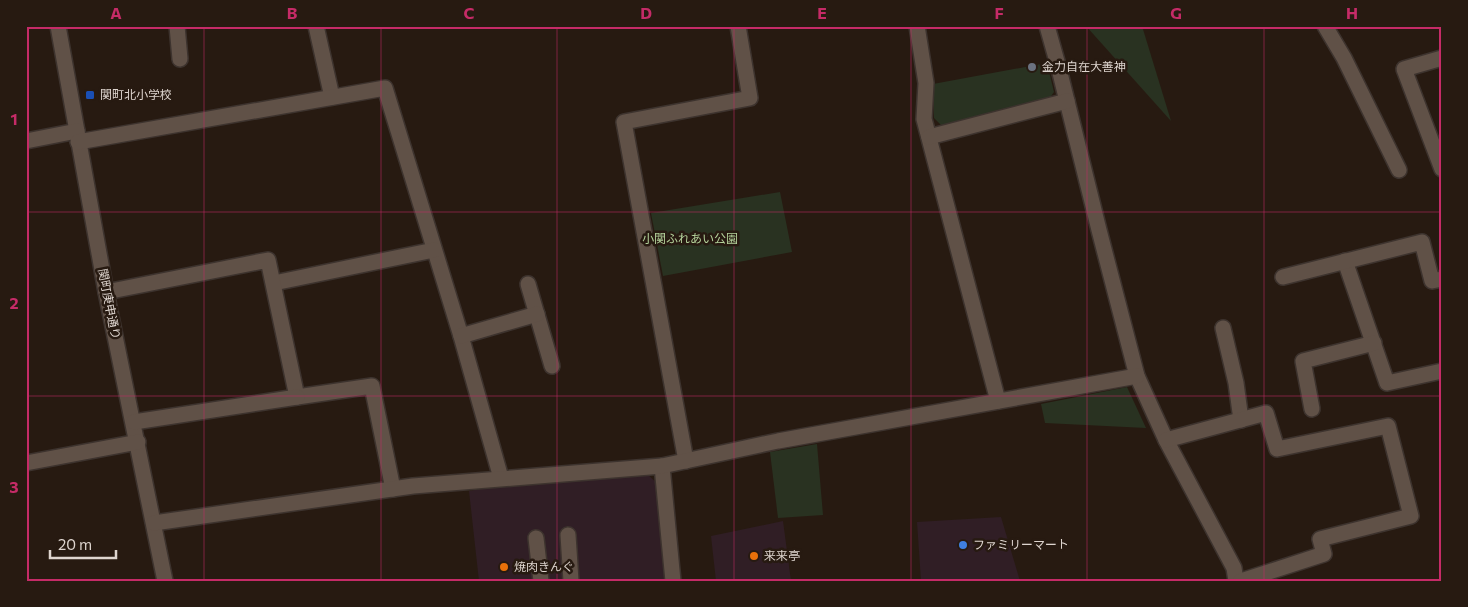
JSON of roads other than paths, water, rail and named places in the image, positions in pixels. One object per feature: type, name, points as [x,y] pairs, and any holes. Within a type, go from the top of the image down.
[{"type":"street","name":"関町庚申通り","points":[[58,26],[106,292],[165,581]]},
{"type":"street","points":[[177,26],[180,59]]},
{"type":"street","points":[[316,26],[332,97]]},
{"type":"street","points":[[686,461],[624,122],[750,98],[738,26]]},
{"type":"street","points":[[917,26],[926,83],[924,119],[998,400]]},
{"type":"street","points":[[1325,26],[1344,58],[1399,170]]},
{"type":"street","points":[[1050,27],[1137,376],[1166,440],[1234,568],[1236,581]]},
{"type":"street","points":[[1442,58],[1404,69],[1442,169]]},
{"type":"street","points":[[26,142],[77,136],[385,88],[501,478]]},
{"type":"street","points":[[929,137],[1067,101]]},
{"type":"street","points":[[1283,277],[1422,242],[1432,281],[1442,279]]},
{"type":"street","points":[[274,284],[434,250]]},
{"type":"street","points":[[106,292],[268,260],[296,397]]},
{"type":"street","points":[[1346,261],[1387,383],[1442,371]]},
{"type":"street","points":[[528,284],[552,366]]},
{"type":"street","points":[[460,336],[537,314]]},
{"type":"street","points":[[1222,328],[1236,383],[1241,420]]},
{"type":"street","points":[[1312,409],[1303,361],[1374,343]]},
{"type":"street","points":[[154,523],[394,489],[501,478],[662,466],[778,440],[1137,376]]},
{"type":"street","points":[[134,422],[372,386],[394,489]]},
{"type":"street","points":[[1166,440],[1266,413],[1277,449],[1388,426],[1411,516],[1320,540],[1324,554],[1240,581]]},
{"type":"street","points":[[26,463],[138,442]]},
{"type":"street","points":[[662,466],[673,581]]},
{"type":"street","points":[[568,535],[571,581]]},
{"type":"street","points":[[536,538],[541,581]]},
{"type":"place","name":"金力自在大善神","points":[[1032,67]]},
{"type":"place","name":"関町北小学校","points":[[90,95]]},
{"type":"place","name":"ファミリーマート","points":[[963,545]]},
{"type":"place","name":"来来亭","points":[[754,556]]},
{"type":"place","name":"焼肉きんぐ","points":[[504,567]]},
{"type":"park label","name":"小関ふれあい公園","points":[[690,239]]}]
